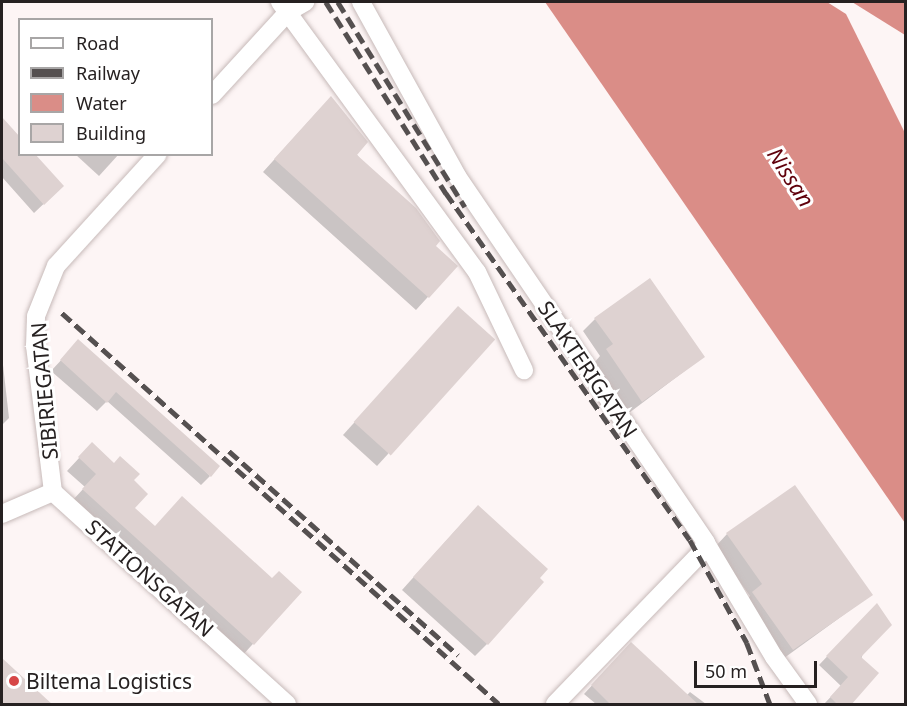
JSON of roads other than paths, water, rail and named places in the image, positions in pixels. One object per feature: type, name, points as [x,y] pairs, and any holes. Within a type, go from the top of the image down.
[{"type":"street","points":[[213,94],[284,7],[305,2]]},
{"type":"street","name":"SLAKTERIGATAN","points":[[361,2],[457,177],[706,543],[774,657],[808,705]]},
{"type":"street","points":[[284,7],[477,272],[524,370]]},
{"type":"street","name":"SIBIRIEGATAN","points":[[53,492],[35,346],[36,316],[56,266],[156,156]]},
{"type":"street","points":[[2,514],[53,492]]},
{"type":"street","name":"STATIONSGATAN","points":[[53,492],[286,705]]},
{"type":"street","points":[[555,705],[699,555],[706,543]]},
{"type":"water","name":"Nissan","points":[[545,2],[827,2],[846,14],[905,133],[905,523]]},
{"type":"water","points":[[852,2],[905,2],[905,35]]},
{"type":"railway","points":[[326,2],[446,193],[690,540],[747,643],[770,704]]},
{"type":"railway","points":[[338,2],[465,207]]},
{"type":"railway","points":[[62,313],[499,704]]},
{"type":"railway","points":[[229,451],[458,655]]},
{"type":"place","name":"Biltema Logistics","points":[[14,681]]}]
